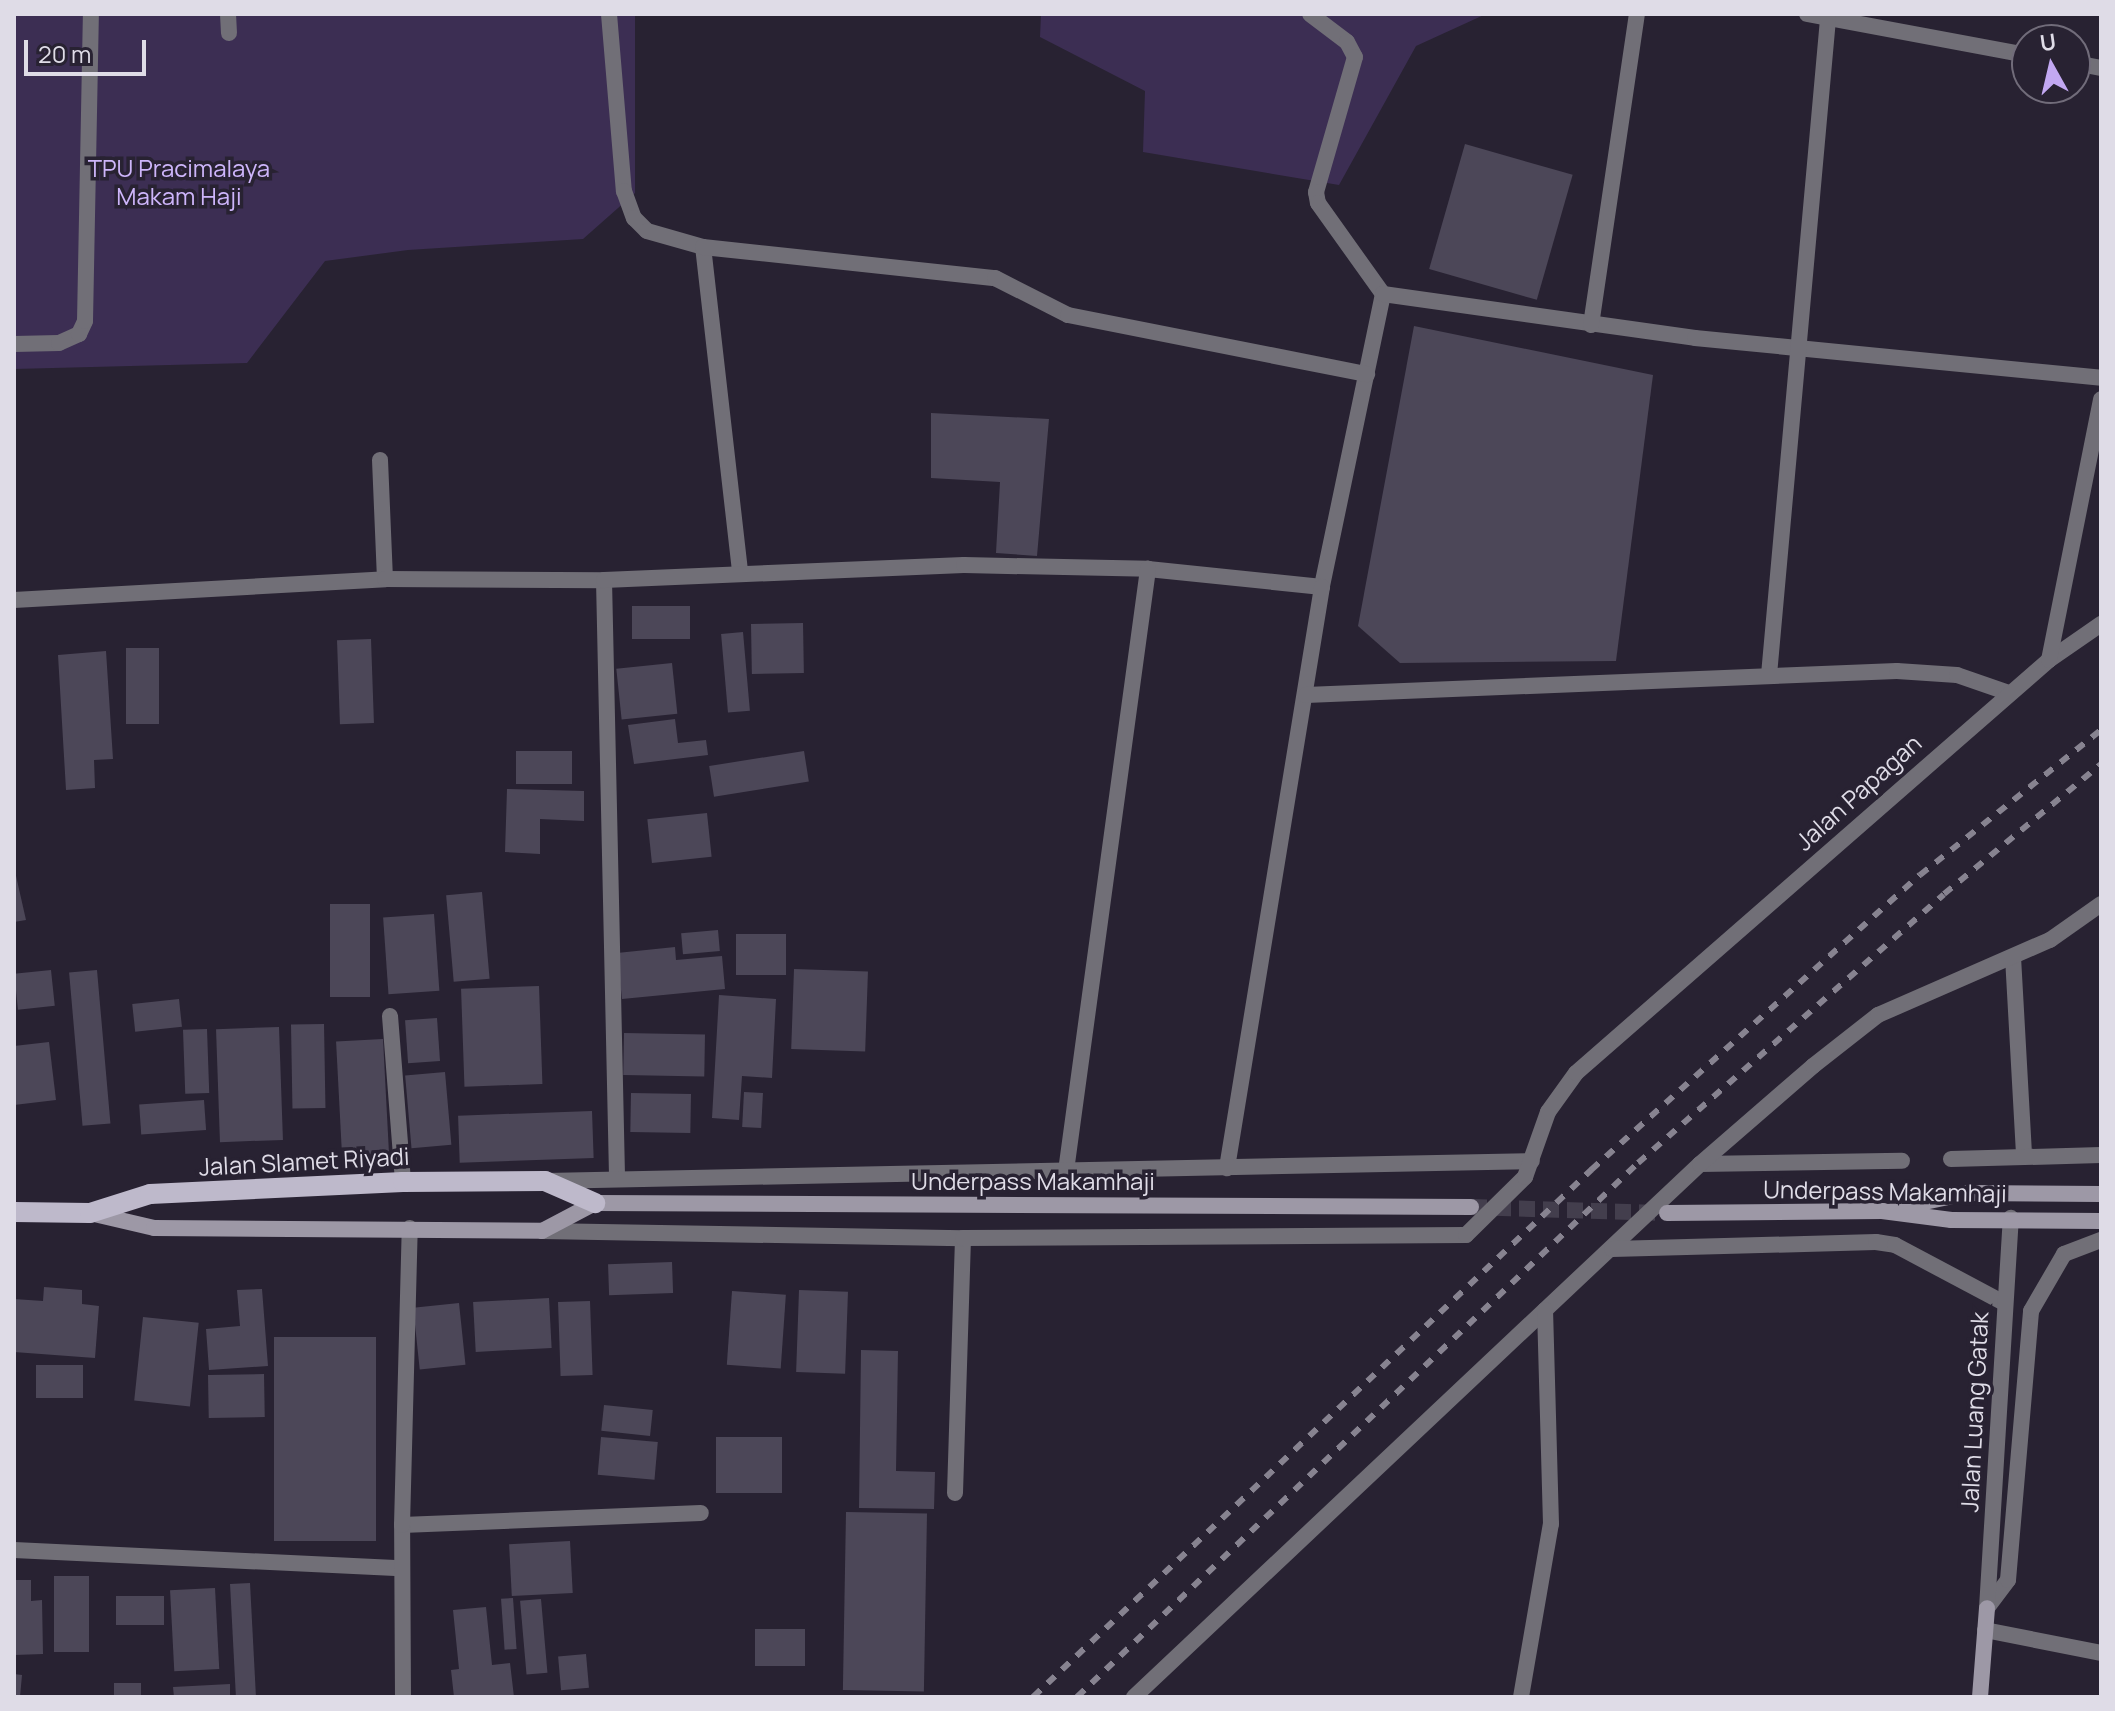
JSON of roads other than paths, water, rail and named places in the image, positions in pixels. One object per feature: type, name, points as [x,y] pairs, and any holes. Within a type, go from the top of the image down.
[{"type":"main road","name":"Jalan Slamet Riyadi","points":[[14,1212],[90,1213],[150,1194],[403,1182],[545,1181],[595,1203]]},
{"type":"main road","points":[[1882,1211],[1967,1193],[2101,1194]]},
{"type":"main road","name":"Underpass Makamhaji","points":[[595,1203],[1471,1207]]},
{"type":"main road","points":[[90,1213],[154,1228],[542,1231],[595,1203]]},
{"type":"main road","name":"Underpass Makamhaji","points":[[1667,1213],[1882,1211],[1951,1220],[2101,1221]]},
{"type":"main road","points":[[1980,1697],[1987,1608]]},
{"type":"street","points":[[14,344],[59,343],[79,334],[85,321],[91,14]]},
{"type":"street","points":[[228,14],[229,33]]},
{"type":"street","points":[[609,14],[624,191],[634,218],[647,231],[703,247],[995,278],[1068,315],[1367,374]]},
{"type":"street","points":[[1310,14],[1347,42],[1355,57],[1316,192],[1318,203],[1383,294],[1591,325],[2101,378]]},
{"type":"street","points":[[1591,325],[1637,14]]},
{"type":"street","points":[[1807,14],[2011,52]]},
{"type":"street","points":[[1769,675],[1795,347],[1828,19]]},
{"type":"street","points":[[703,247],[740,571]]},
{"type":"street","points":[[1227,1168],[1322,587],[1383,294]]},
{"type":"street","points":[[2049,660],[2101,399]]},
{"type":"street","points":[[380,460],[385,579]]},
{"type":"street","points":[[14,600],[385,579],[604,580],[740,571],[964,565],[1148,569],[1322,587]]},
{"type":"street","points":[[1066,1171],[1148,569]]},
{"type":"street","points":[[604,580],[617,1176]]},
{"type":"street","name":"Jalan Papagan","points":[[542,1231],[963,1238],[1459,1237],[1525,1177],[1548,1112],[1576,1073],[2006,692],[2101,624]]},
{"type":"street","points":[[1306,695],[1769,675],[1930,672],[2006,692]]},
{"type":"street","points":[[1134,1697],[1700,1164],[1878,1015],[2050,940],[2101,904]]},
{"type":"street","points":[[2013,957],[2024,1155]]},
{"type":"street","points":[[390,1016],[403,1182]]},
{"type":"street","points":[[1951,1159],[2101,1155]]},
{"type":"street","points":[[545,1181],[617,1176],[1532,1161]]},
{"type":"street","points":[[1700,1164],[1902,1161]]},
{"type":"street","name":"Jalan Luang Gatak","points":[[1987,1608],[2011,1218]]},
{"type":"street","points":[[403,1697],[401,1568],[410,1228]]},
{"type":"street","points":[[955,1493],[963,1238]]},
{"type":"street","points":[[1987,1608],[2008,1580],[2031,1311],[2044,1279],[2064,1254],[2101,1240]]},
{"type":"street","points":[[1612,1249],[1876,1242],[1895,1245],[2004,1303]]},
{"type":"street","points":[[1521,1697],[1551,1524],[1545,1310]]},
{"type":"street","points":[[402,1525],[701,1513]]},
{"type":"street","points":[[14,1550],[401,1568]]},
{"type":"street","points":[[1985,1630],[2101,1653]]},
{"type":"tunnel","points":[[1471,1207],[1658,1213]]},
{"type":"railway","points":[[1033,1697],[1591,1170],[1920,875],[2101,730]]},
{"type":"railway","points":[[1077,1697],[1638,1163],[1944,894],[2101,764]]},
{"type":"park label","name":"TPU Pracimalaya Makam Haji","points":[[179,182]]}]
